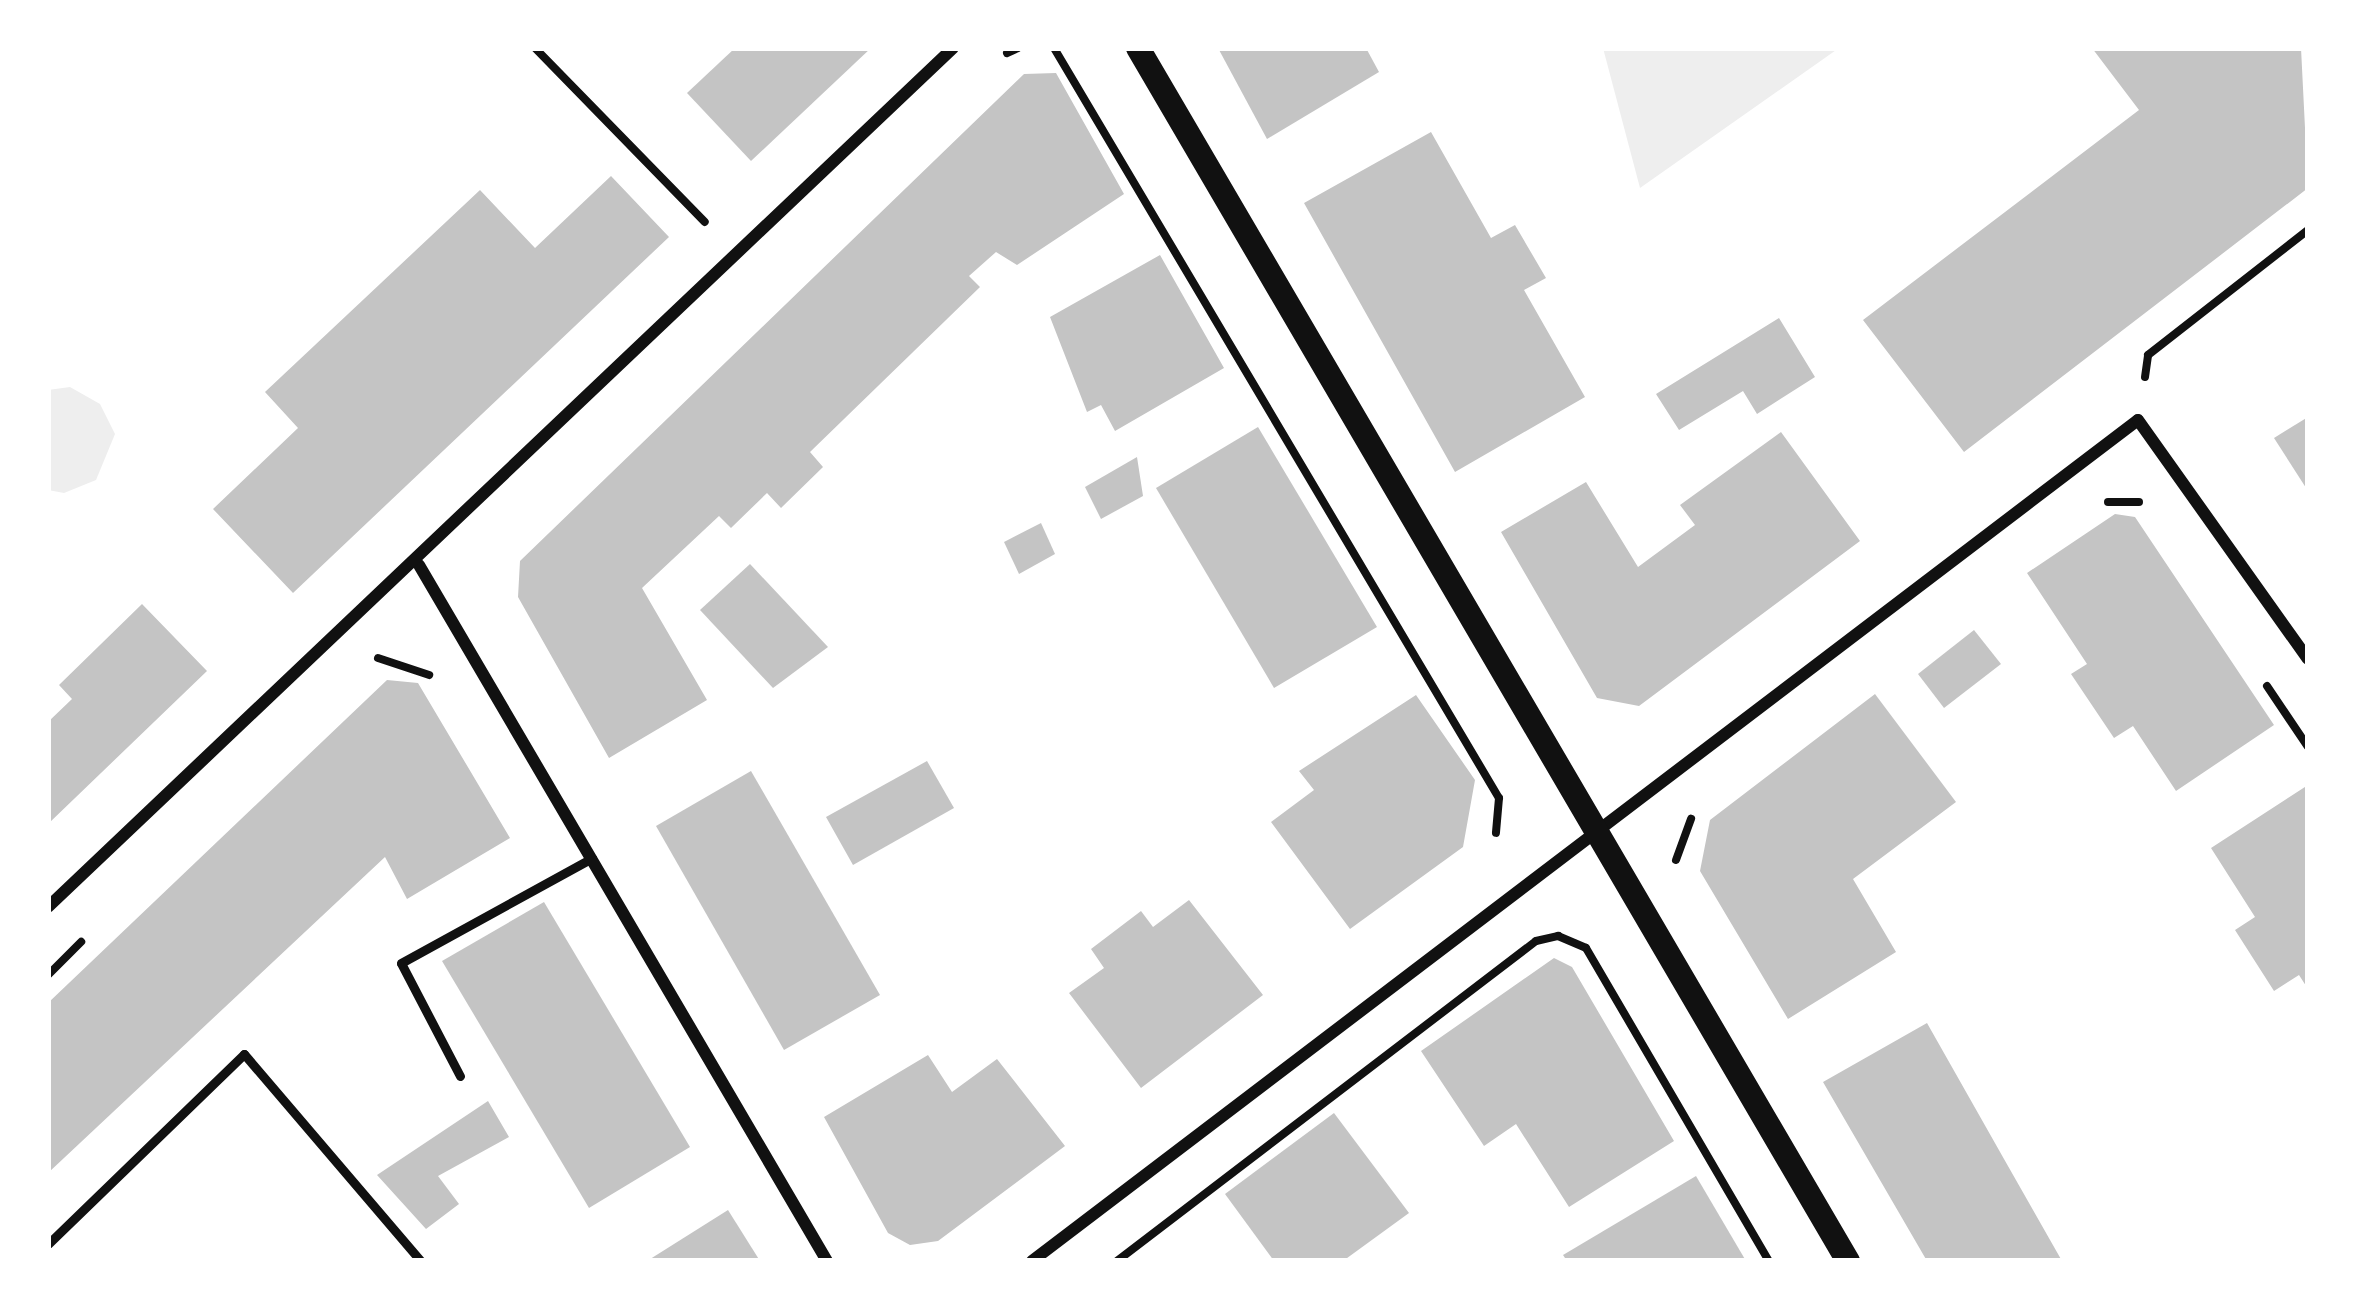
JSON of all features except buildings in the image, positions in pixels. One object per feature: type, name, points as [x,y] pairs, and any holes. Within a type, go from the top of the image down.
[{"type":"main road","points":[[1138,48],[1592,835],[1848,1261]]},
{"type":"street","points":[[48,907],[328,635],[419,565],[953,48]]},
{"type":"street","points":[[1032,1261],[2138,420],[2308,659]]},
{"type":"street","points":[[419,565],[827,1261]]},
{"type":"lane","points":[[460,1076],[401,963],[592,858]]},
{"type":"lane","points":[[48,1244],[244,1054],[421,1261]]},
{"type":"path","points":[[536,48],[705,222]]},
{"type":"path","points":[[1007,53],[1018,48]]},
{"type":"path","points":[[1054,48],[1499,798],[1496,833]]},
{"type":"path","points":[[2148,355],[2308,230]]},
{"type":"path","points":[[2085,517],[2123,496],[2153,512]]},
{"type":"path","points":[[2256,669],[2308,748]]},
{"type":"path","points":[[1682,879],[1679,834],[1699,809]]},
{"type":"path","points":[[1118,1261],[1536,941],[1558,936],[1586,949],[1769,1261]]},
{"type":"shaded area","points":[[1603,48],[1839,48],[1640,188]]},
{"type":"shaded area","points":[[70,387],[100,404],[115,434],[96,480],[64,493],[48,490],[48,390]]}]
